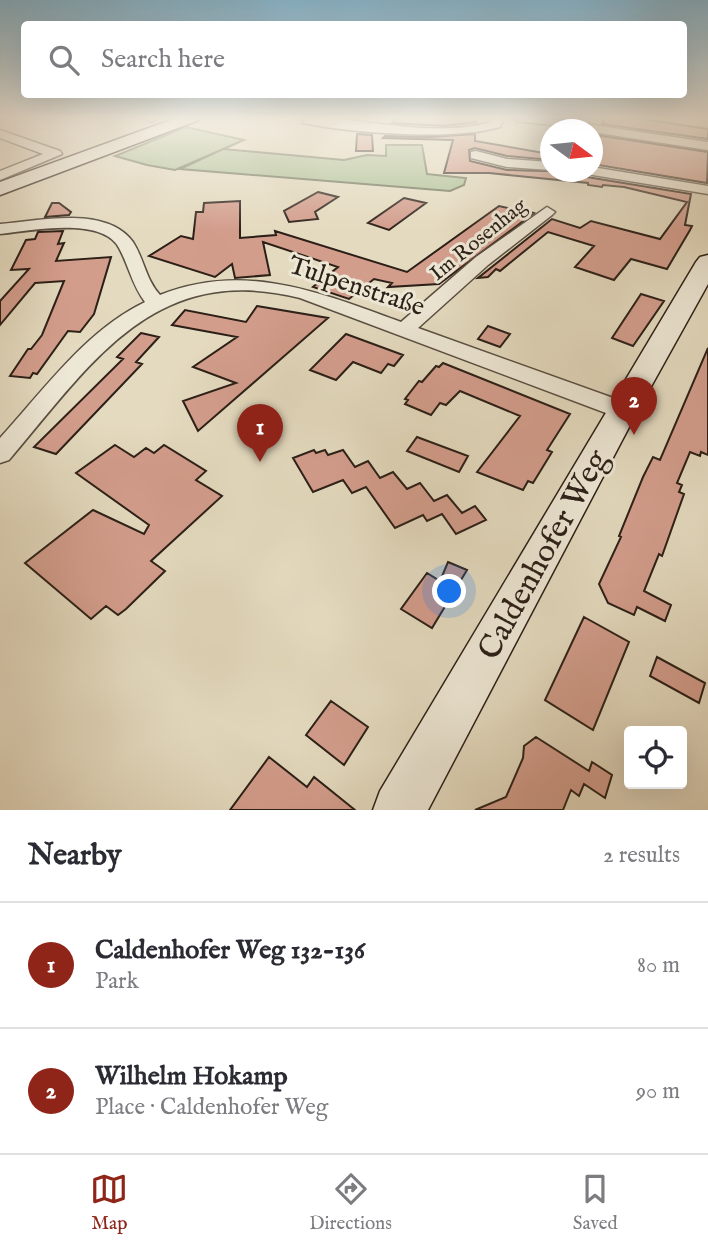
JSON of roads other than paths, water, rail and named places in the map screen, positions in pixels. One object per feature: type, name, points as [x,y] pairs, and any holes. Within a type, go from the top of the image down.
[{"type":"street","points":[[0,176],[53,155]]},
{"type":"street","points":[[0,189],[92,155]]},
{"type":"street","points":[[477,155],[508,163],[540,165]]},
{"type":"street","points":[[603,173],[708,190]]},
{"type":"street","name":"Im Rosenhag","points":[[405,329],[482,261],[547,212]]},
{"type":"street","points":[[0,229],[85,224],[112,230],[125,241],[143,290],[157,303]]},
{"type":"street","name":"Caldenhofer Weg","points":[[400,810],[622,410],[704,274]]},
{"type":"street","name":"Tulpenstraße","points":[[0,454],[107,339],[131,318],[157,303],[197,290],[238,286],[273,286],[323,299],[622,410]]},
{"type":"place","name":"Wilhelm Hokamp","points":[[634,435]]},
{"type":"place","name":"Caldenhofer Weg 132-136","points":[[260,462]]}]
